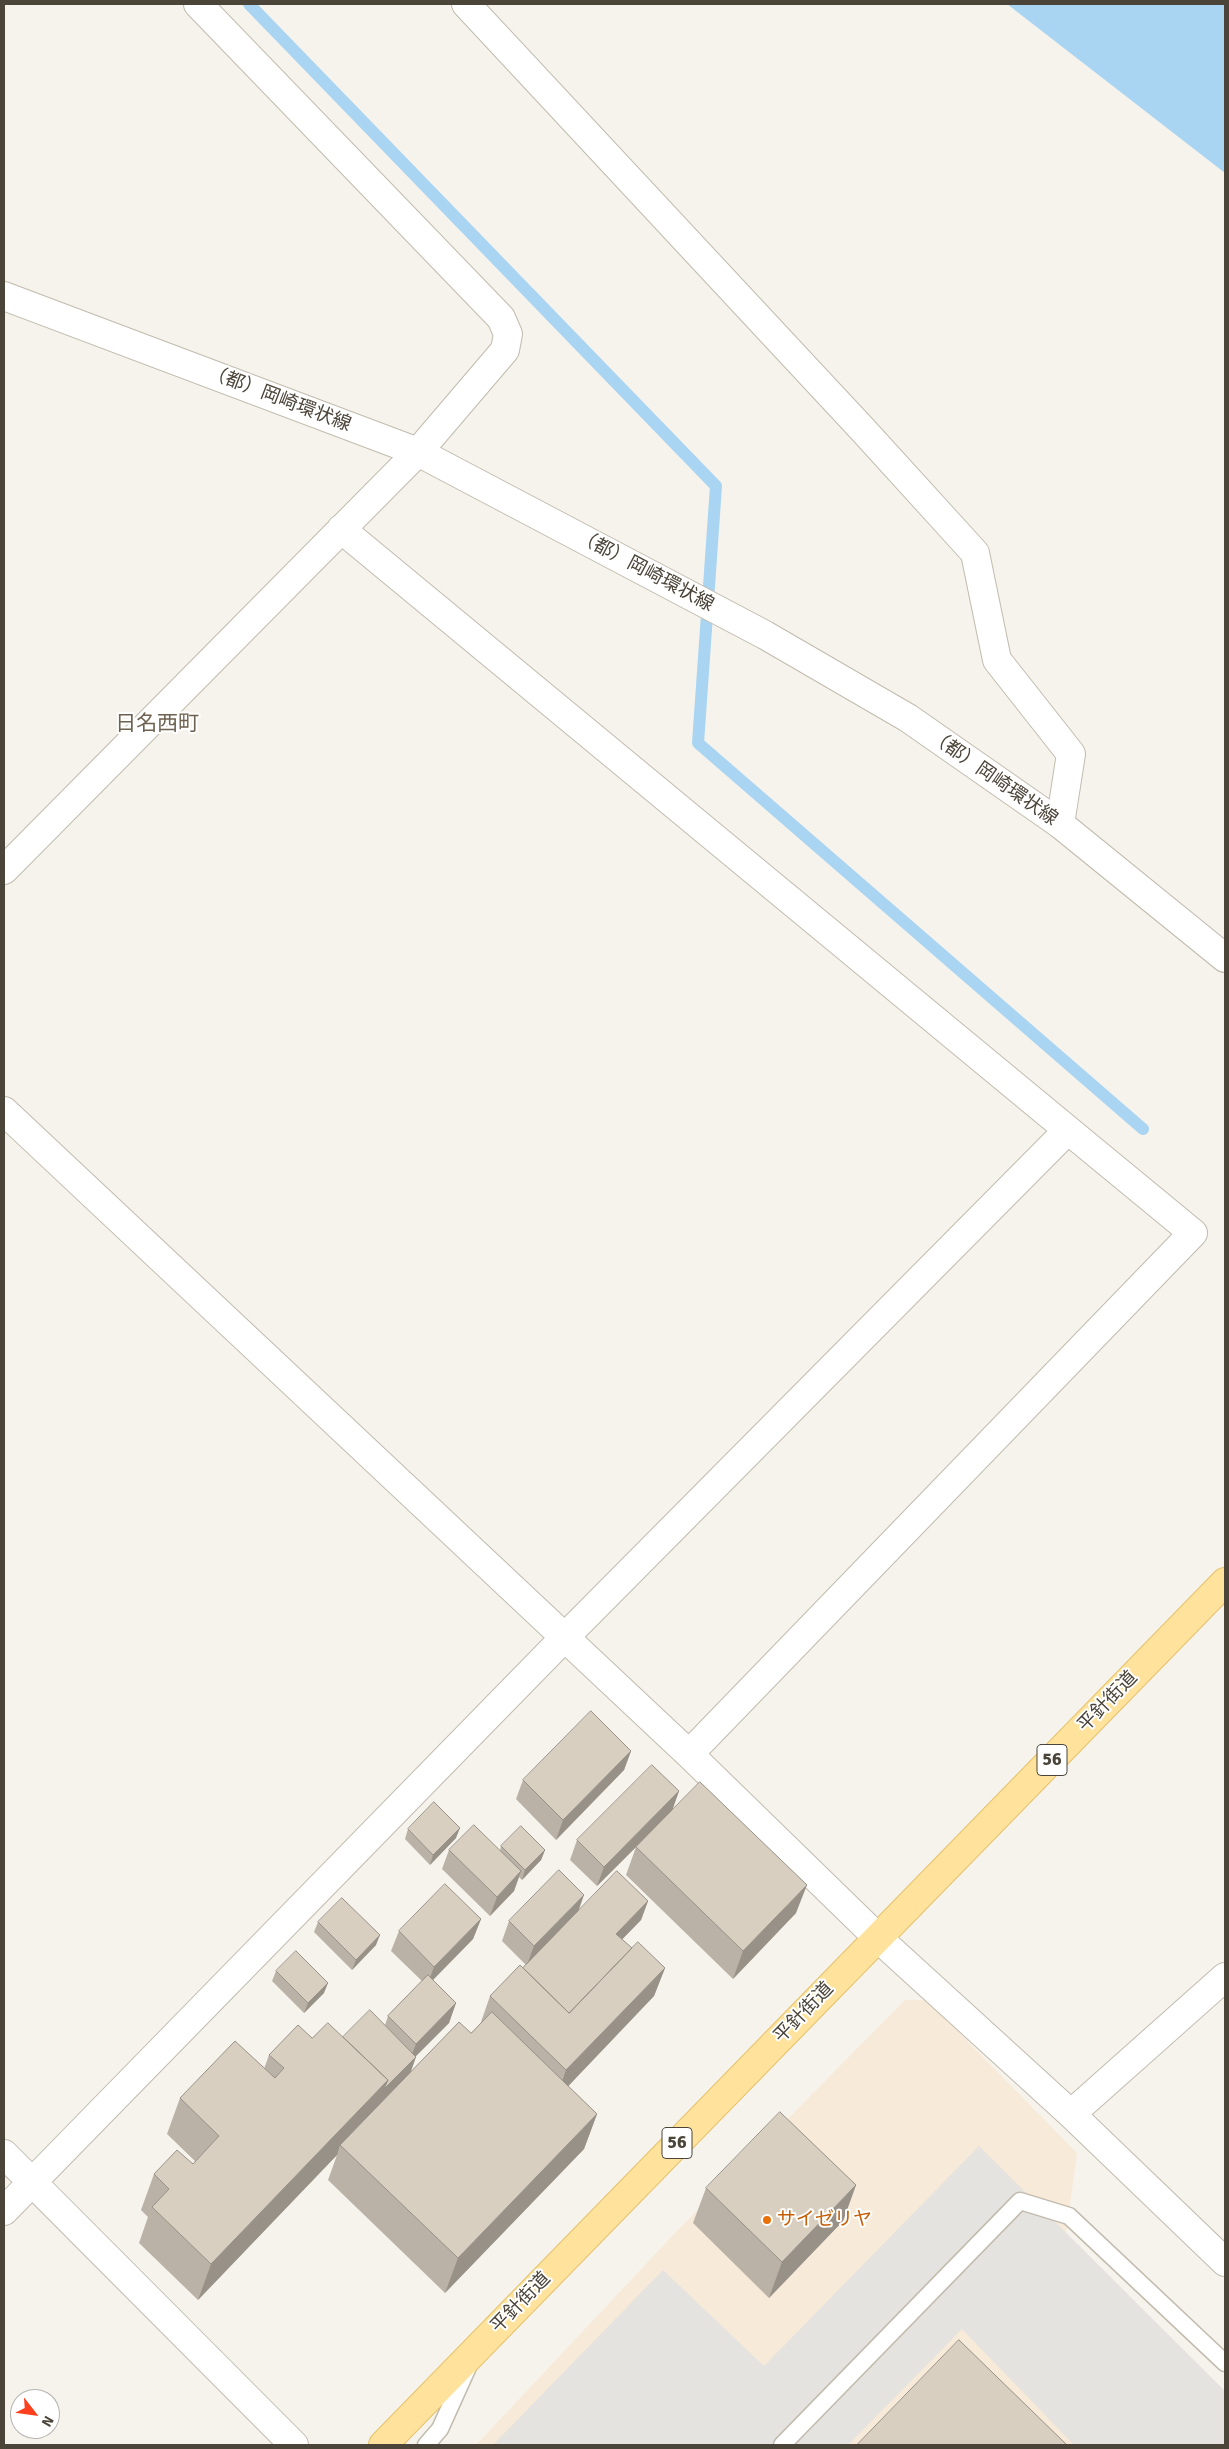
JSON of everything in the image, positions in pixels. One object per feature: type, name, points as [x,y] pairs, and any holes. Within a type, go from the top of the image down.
[{"type":"main road","name":"平針街道","points":[[383,2445],[1225,1582]]},
{"type":"street","points":[[4,870],[418,452],[505,350],[508,334],[501,318],[198,4]]},
{"type":"street","points":[[466,4],[864,430],[975,553],[997,660],[1071,754],[1060,824]]},
{"type":"street","name":"（都）岡崎環状線","points":[[4,296],[418,452],[782,645],[908,718],[1060,824],[1225,958]]},
{"type":"street","points":[[341,529],[1193,1233],[689,1754]]},
{"type":"street","points":[[4,1111],[689,1754],[878,1938],[1070,2114],[1225,2262]]},
{"type":"street","points":[[4,2211],[565,1637],[1068,1130]]},
{"type":"street","points":[[1070,2114],[1225,1977]]},
{"type":"street","points":[[4,2154],[294,2445]]},
{"type":"lane","points":[[782,2445],[1020,2201],[1069,2216],[1225,2362]]},
{"type":"lane","points":[[426,2445],[440,2429],[476,2349]]},
{"type":"shaded area","points":[[905,2000],[927,2000],[1077,2153],[1065,2241],[1225,2445],[476,2445],[677,2231]]},
{"type":"shaded area","points":[[979,2146],[1225,2391],[1225,2445],[1074,2445],[962,2329],[848,2445],[493,2445],[663,2270],[764,2366]]},
{"type":"water","points":[[1007,4],[1225,4],[1225,173]]},
{"type":"building","points":[[591,1711],[631,1751],[563,1820],[523,1780]]},
{"type":"building","points":[[652,1765],[679,1791],[604,1867],[577,1840]]},
{"type":"building","points":[[700,1782],[807,1885],[743,1951],[636,1847]]},
{"type":"building","points":[[434,1802],[460,1828],[433,1855],[408,1829]]},
{"type":"building","points":[[474,1825],[521,1871],[497,1897],[449,1850]]},
{"type":"building","points":[[521,1826],[545,1850],[525,1870],[501,1846]]},
{"type":"building","points":[[559,1870],[584,1895],[534,1946],[509,1921]]},
{"type":"building","points":[[617,1871],[648,1901],[616,1934],[632,1948],[569,2013],[523,1968]]},
{"type":"building","points":[[445,1884],[481,1919],[434,1967],[399,1931]]},
{"type":"building","points":[[342,1898],[380,1935],[356,1960],[318,1922]]},
{"type":"building","points":[[638,1942],[665,1968],[566,2070],[490,1996],[520,1965],[569,2013]]},
{"type":"building","points":[[296,1951],[328,1983],[308,2003],[276,1971]]},
{"type":"building","points":[[428,1975],[456,2003],[416,2044],[388,2016]]},
{"type":"building","points":[[370,2010],[416,2057],[384,2089],[388,2080],[343,2037]]},
{"type":"building","points":[[492,2012],[597,2114],[458,2258],[340,2145],[459,2022],[471,2033]]},
{"type":"building","points":[[328,2023],[388,2080],[211,2264],[152,2207],[169,2189],[154,2174],[177,2150],[193,2164],[219,2136],[180,2098],[235,2041],[275,2078],[284,2068],[269,2055],[298,2025],[312,2038]]},
{"type":"building","points":[[780,2112],[856,2185],[782,2262],[706,2188]]},
{"type":"building","points":[[959,2340],[1067,2445],[857,2445]]},
{"type":"waterway","points":[[249,4],[716,486],[698,743],[1143,1129]]},
{"type":"place","name":"サイゼリヤ","points":[[767,2220]]},
{"type":"district","name":"日名西町","points":[[157,724]]}]
